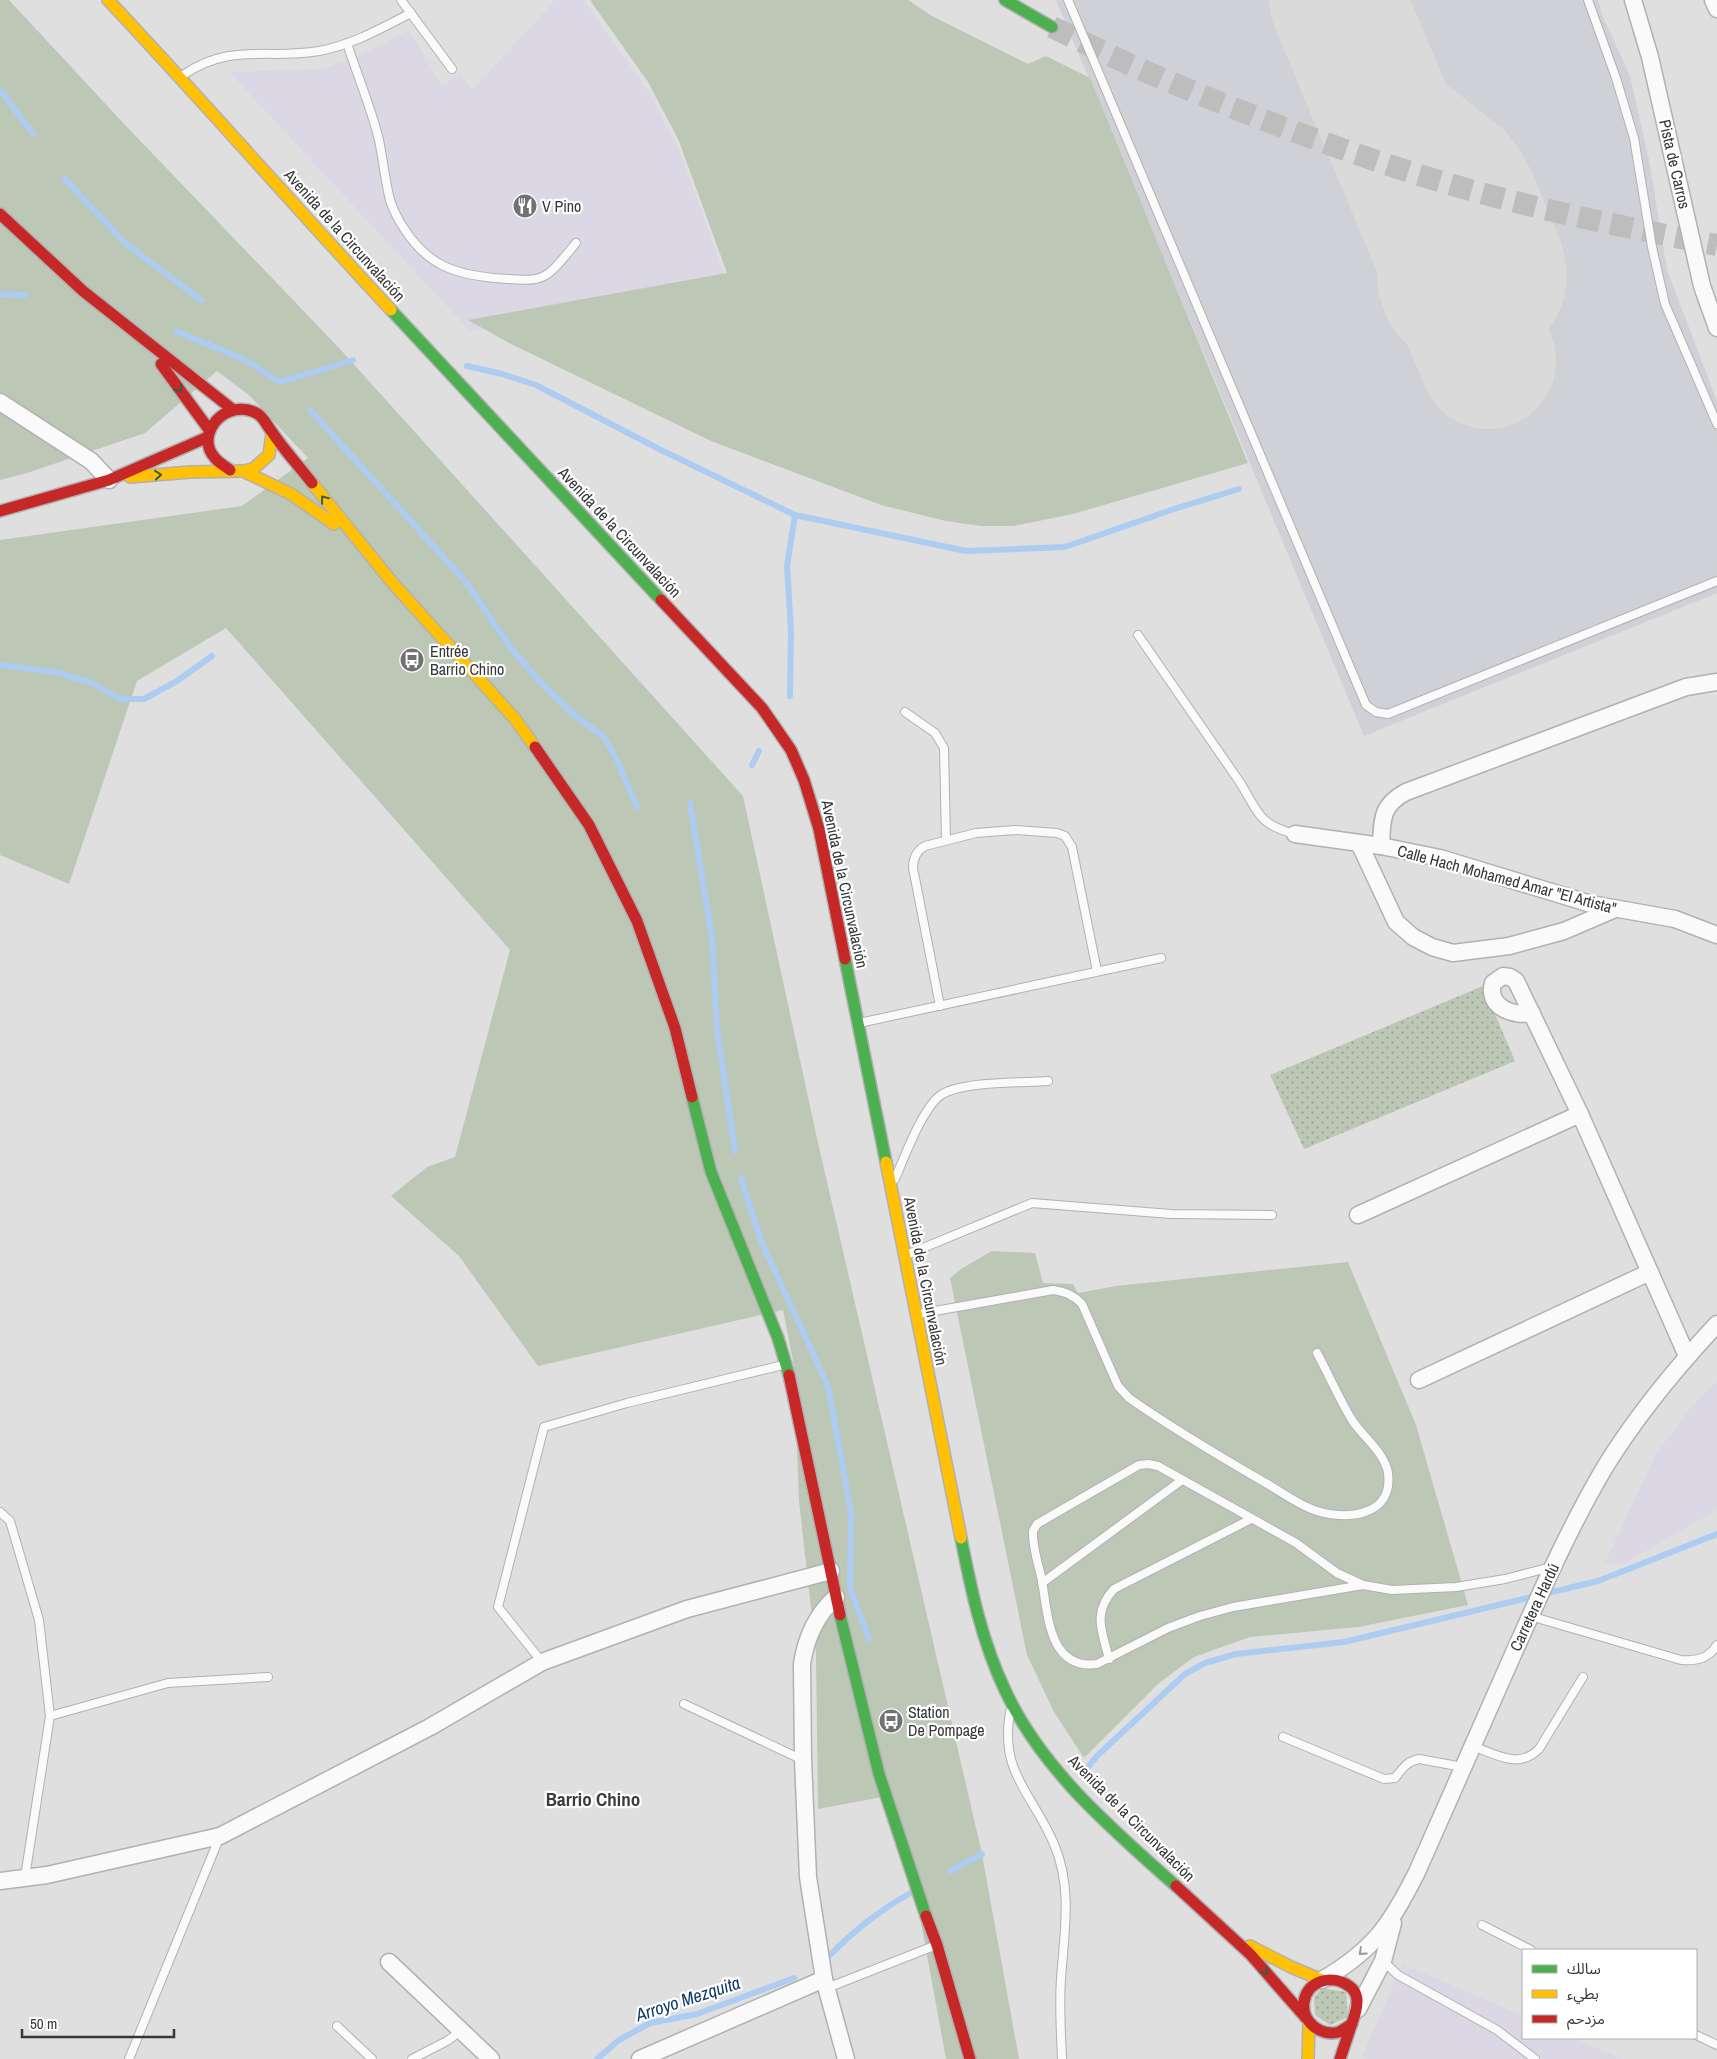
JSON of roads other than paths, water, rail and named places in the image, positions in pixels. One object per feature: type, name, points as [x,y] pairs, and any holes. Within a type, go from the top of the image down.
[{"type":"street","name":"Avenida de la Circunvalación","points":[[108,0],[180,76],[324,238],[775,723],[800,765],[811,796],[970,1584],[992,1657],[1012,1703],[1038,1745],[1096,1810],[1232,1935]]},
{"type":"street","points":[[1005,0],[1052,26]]},
{"type":"street","name":"Pista de Carros","points":[[1633,0],[1652,66],[1702,286],[1717,328]]},
{"type":"street","points":[[1713,0],[1717,9]]},
{"type":"street","points":[[0,214],[75,284],[129,329],[232,409]]},
{"type":"street","points":[[138,336],[176,384],[209,434],[211,452],[216,460],[230,470]]},
{"type":"street","points":[[0,402],[91,461],[109,480]]},
{"type":"street","points":[[0,511],[109,480],[209,434],[216,419],[232,409],[252,410],[268,424],[272,434],[366,551],[515,719],[556,775],[589,825],[640,930],[675,1028],[711,1172],[778,1338],[786,1364],[811,1473],[836,1597],[879,1774],[916,1888],[937,1945],[970,2059]]},
{"type":"street","points":[[243,471],[258,466],[269,454],[272,434]]},
{"type":"street","points":[[109,480],[190,472],[243,471],[297,497],[366,551]]},
{"type":"street","points":[[1381,846],[1382,822],[1388,804],[1395,797],[1686,687],[1717,682]]},
{"type":"street","name":"Calle Hach Mohamed Amar \"El Artista\"","points":[[1294,834],[1381,846],[1440,858],[1591,904],[1675,919],[1717,935]]},
{"type":"street","points":[[1359,843],[1396,922],[1413,937],[1432,947],[1453,952],[1509,946],[1564,931],[1615,908]]},
{"type":"street","points":[[1532,1014],[1580,1114],[1687,1356]]},
{"type":"street","points":[[1358,1215],[1580,1114]]},
{"type":"street","points":[[1419,1380],[1650,1272]]},
{"type":"street","name":"Carretera Hardú","points":[[1322,1980],[1362,1952],[1383,1931],[1394,1916],[1417,1872],[1542,1586],[1582,1507],[1606,1467],[1651,1400],[1687,1356],[1717,1324]]},
{"type":"street","points":[[0,1881],[47,1875],[220,1836],[430,1727],[542,1662],[687,1609],[831,1571]]},
{"type":"street","points":[[836,1597],[821,1613],[813,1626],[804,1652],[802,1664],[803,1760],[808,1877],[825,1984],[846,2059]]},
{"type":"street","name":"Carretera Hardú","points":[[1355,2016],[1372,1986],[1383,1961],[1394,1916]]},
{"type":"street","points":[[1232,1935],[1283,1964],[1322,1980]]},
{"type":"street","points":[[1232,1935],[1316,2029],[1326,2033],[1335,2033],[1344,2030],[1355,2016]]},
{"type":"street","points":[[389,1962],[491,2059]]},
{"type":"street","points":[[1308,2059],[1308,2021],[1303,2009],[1304,2000],[1314,1984],[1322,1980],[1331,1979],[1348,1985],[1354,1992],[1357,2000],[1355,2016],[1340,2059]]},
{"type":"street","points":[[640,2059],[825,1984]]},
{"type":"lane","points":[[401,0],[452,69]]},
{"type":"lane","points":[[1068,0],[1366,705],[1376,712],[1388,714],[1717,580]]},
{"type":"lane","points":[[1588,0],[1616,78],[1634,138],[1652,248],[1665,304],[1717,424]]},
{"type":"lane","points":[[180,76],[199,64],[215,58],[237,54],[311,52],[347,43],[411,13]]},
{"type":"lane","points":[[347,43],[377,134],[390,201],[412,241],[427,257],[447,268],[470,276],[529,281],[542,279],[553,271],[576,243]]},
{"type":"lane","points":[[1138,635],[1239,781],[1252,806],[1260,816],[1282,831],[1294,834]]},
{"type":"lane","points":[[905,712],[935,733],[944,748],[946,840]]},
{"type":"lane","points":[[940,1006],[913,861],[919,849],[924,846],[976,833],[1015,830],[1057,833],[1065,836],[1072,847],[1097,972]]},
{"type":"lane","points":[[857,1024],[1161,958]]},
{"type":"lane","points":[[891,1188],[914,1136],[932,1103],[940,1095],[960,1088],[1048,1081]]},
{"type":"lane","points":[[905,1256],[1032,1203],[1172,1214],[1272,1215]]},
{"type":"lane","points":[[916,1314],[1053,1290],[1073,1295],[1082,1304],[1118,1386],[1130,1398],[1226,1460],[1312,1510],[1340,1515],[1366,1512],[1382,1502],[1386,1492],[1388,1472],[1384,1461],[1351,1418],[1317,1353]]},
{"type":"lane","points":[[542,1662],[498,1607],[544,1427],[626,1403],[786,1364]]},
{"type":"lane","points":[[1363,1585],[1249,1604],[1200,1616],[1153,1635],[1109,1659],[1087,1666],[1077,1664],[1069,1658],[1052,1638],[1033,1535],[1037,1524],[1139,1466],[1148,1464],[1158,1466],[1296,1543],[1337,1573],[1363,1585],[1392,1590],[1456,1586],[1505,1579],[1553,1566]]},
{"type":"lane","points":[[1042,1583],[1182,1480]]},
{"type":"lane","points":[[0,1512],[10,1521],[40,1620],[50,1716],[25,1877]]},
{"type":"lane","points":[[1109,1659],[1100,1622],[1103,1604],[1114,1589],[1251,1519]]},
{"type":"lane","points":[[1532,1612],[1681,1660],[1692,1661],[1703,1658],[1712,1652],[1717,1645]]},
{"type":"lane","points":[[50,1716],[168,1683],[268,1677]]},
{"type":"lane","points":[[1472,1746],[1514,1760],[1524,1760],[1532,1756],[1539,1749],[1583,1678]]},
{"type":"lane","points":[[1012,1703],[1008,1737],[1013,1771],[1054,1844],[1064,1880],[1067,1917],[1060,1998],[1062,2059]]},
{"type":"lane","points":[[684,1704],[803,1760]]},
{"type":"lane","points":[[1283,1736],[1384,1779],[1395,1778],[1412,1760],[1419,1759],[1463,1767]]},
{"type":"lane","points":[[129,2059],[220,1836]]},
{"type":"lane","points":[[1482,1925],[1529,1949]]},
{"type":"lane","points":[[825,1984],[937,1945]]},
{"type":"lane","points":[[1383,1961],[1398,1974],[1497,2030],[1535,2059]]},
{"type":"lane","points":[[337,2026],[372,2059]]},
{"type":"lane","points":[[412,2059],[447,2041],[461,2031]]},
{"type":"lane","points":[[1697,2035],[1717,2045]]},
{"type":"waterway","points":[[0,90],[33,134]]},
{"type":"waterway","points":[[65,179],[125,243],[201,300]]},
{"type":"waterway","points":[[0,294],[25,295]]},
{"type":"waterway","points":[[176,331],[243,359],[280,382],[353,360]]},
{"type":"waterway","points":[[467,366],[502,374],[536,385],[659,449],[795,515],[966,551],[1065,547],[1177,508],[1239,489]]},
{"type":"waterway","points":[[310,410],[466,582],[511,648],[541,683],[573,714],[604,737],[617,760],[637,807]]},
{"type":"waterway","points":[[790,696],[791,630],[787,566],[795,515]]},
{"type":"waterway","points":[[0,665],[55,672],[90,682],[120,699],[144,699],[177,681],[212,656]]},
{"type":"waterway","points":[[752,765],[759,751]]},
{"type":"waterway","points":[[690,803],[712,938],[717,1029],[735,1151]]},
{"type":"waterway","points":[[741,1178],[761,1241],[828,1386],[851,1513],[850,1588],[869,1639]]},
{"type":"waterway","points":[[1088,1767],[1097,1756],[1185,1674],[1205,1663],[1236,1654],[1344,1642],[1598,1581],[1717,1534]]},
{"type":"waterway","points":[[950,1871],[982,1854]]},
{"type":"waterway","points":[[830,1955],[869,1920],[914,1891]]},
{"type":"waterway","name":"Arroyo Mezquita","points":[[597,2059],[619,2040],[650,2023],[697,2014],[794,1978]]},
{"type":"tunnel","points":[[1052,27],[1133,66],[1215,101],[1325,143],[1421,176],[1547,210],[1717,245]]},
{"type":"place","name":"V Pino","points":[[525,206]]},
{"type":"place","name":"Entrée Barrio Chino","points":[[412,660]]},
{"type":"place","name":"Station De Pompage","points":[[891,1721]]},
{"type":"district","name":"Barrio Chino","points":[[593,1799]]}]
